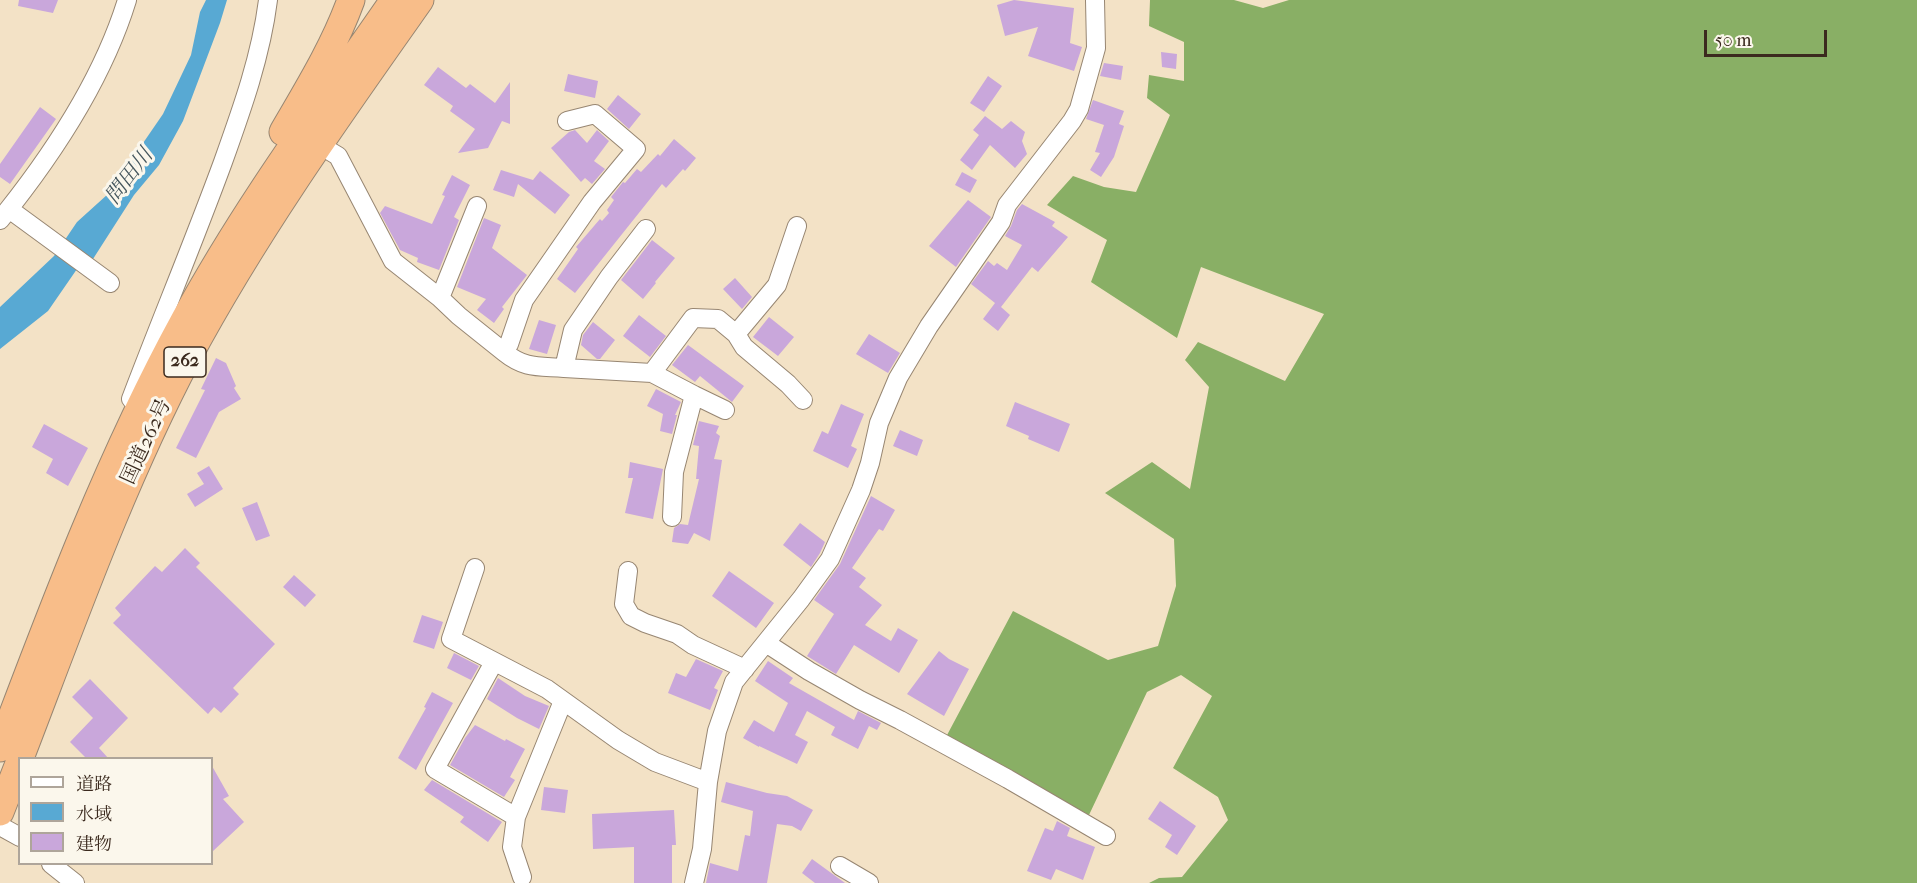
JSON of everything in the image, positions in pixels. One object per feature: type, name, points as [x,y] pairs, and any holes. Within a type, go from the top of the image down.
[{"type":"highway","points":[[197,298],[236,213],[315,77],[340,29],[351,0]]},
{"type":"highway","name":"国道262号","points":[[0,748],[59,595],[120,448],[197,298],[284,160],[414,1]]},
{"type":"highway","name":"国道262号","points":[[21,757],[109,525],[188,357],[259,236],[414,1]]},
{"type":"highway","name":"国道262号","points":[[0,812],[18,765]]},
{"type":"street","points":[[107,280],[8,214],[97,75],[120,24],[127,0]]},
{"type":"street","points":[[59,595],[239,117],[261,44],[268,0]]},
{"type":"street","points":[[694,883],[702,849],[708,782],[717,731],[734,682],[830,559],[861,490],[879,423],[898,378],[929,326],[1000,222],[1007,205],[1079,109],[1096,48],[1095,0]]},
{"type":"street","points":[[504,352],[524,300],[592,202],[636,149],[596,114],[567,122]]},
{"type":"street","points":[[318,144],[338,156],[393,261],[517,362],[529,366],[652,373],[725,410]]},
{"type":"street","points":[[440,298],[477,206]]},
{"type":"street","points":[[736,334],[777,285],[797,226]]},
{"type":"street","points":[[564,368],[573,330],[609,277],[646,229]]},
{"type":"street","points":[[652,373],[693,318],[718,319],[802,400]]},
{"type":"street","points":[[672,517],[674,472],[694,395]]},
{"type":"street","points":[[475,568],[451,639],[547,689],[618,740],[656,762],[708,782]]},
{"type":"street","points":[[628,571],[624,604],[631,615],[645,623],[677,634],[693,645],[745,669]]},
{"type":"street","points":[[766,643],[860,700],[1008,779],[1106,836]]},
{"type":"street","points":[[495,662],[435,769],[516,818]]},
{"type":"street","points":[[522,877],[512,847],[516,818],[563,702]]},
{"type":"street","points":[[0,826],[18,836]]},
{"type":"street","points":[[52,865],[75,883]]},
{"type":"street","points":[[840,866],[869,883]]},
{"type":"green space","points":[[1150,0],[1234,0],[1263,8],[1289,0],[1917,0],[1917,883],[1149,883],[1159,878],[1182,877],[1228,820],[1218,797],[1173,768],[1212,696],[1181,675],[1147,692],[1089,815],[946,737],[1013,611],[1108,660],[1158,646],[1176,586],[1174,539],[1105,493],[1152,462],[1190,489],[1209,387],[1185,360],[1198,342],[1285,381],[1324,314],[1201,267],[1177,338],[1091,282],[1107,240],[1047,205],[1073,176],[1104,187],[1136,192],[1170,115],[1147,98],[1149,75],[1184,81],[1184,42],[1149,26]]},
{"type":"water","name":"問田川","points":[[206,0],[227,0],[183,121],[159,165],[134,195],[93,259],[77,269],[48,311],[0,349],[0,307],[54,256],[77,222],[108,194],[163,114],[191,55],[200,12]]},
{"type":"building","points":[[19,0],[58,0],[53,13],[18,6]]},
{"type":"building","points":[[1014,0],[1074,8],[1070,43],[1082,47],[1074,71],[1028,56],[1038,27],[1005,36],[997,5]]},
{"type":"building","points":[[1161,52],[1177,54],[1176,69],[1162,67]]},
{"type":"building","points":[[1104,63],[1123,66],[1121,80],[1100,76]]},
{"type":"building","points":[[438,67],[466,88],[470,84],[495,103],[510,82],[510,124],[502,121],[488,148],[458,153],[475,129],[450,111],[453,106],[424,85]]},
{"type":"building","points":[[568,74],[598,81],[595,98],[564,91]]},
{"type":"building","points":[[988,76],[1002,86],[984,112],[970,103]]},
{"type":"building","points":[[618,95],[641,114],[629,129],[607,109]]},
{"type":"building","points":[[1093,100],[1124,111],[1119,124],[1124,126],[1114,157],[1101,177],[1090,170],[1100,153],[1095,152],[1104,125],[1086,119]]},
{"type":"building","points":[[40,107],[56,119],[10,184],[0,177],[0,164]]},
{"type":"building","points":[[985,116],[1002,129],[1011,121],[1025,132],[1022,141],[1027,154],[1015,168],[990,145],[972,170],[960,160],[979,135],[973,130]]},
{"type":"building","points":[[575,130],[587,143],[597,130],[609,141],[594,161],[605,169],[592,184],[585,178],[581,182],[551,148],[569,132]]},
{"type":"building","points":[[674,139],[696,158],[666,188],[662,184],[575,293],[557,279],[578,249],[576,247],[600,219],[602,221],[609,213],[607,210],[614,200],[611,197],[623,182],[625,183],[637,169],[641,172],[658,154],[660,156]]},
{"type":"building","points":[[501,170],[533,180],[540,171],[570,195],[555,214],[518,184],[514,197],[493,190]]},
{"type":"building","points":[[962,172],[977,180],[970,193],[955,185]]},
{"type":"building","points":[[452,175],[470,185],[454,217],[459,220],[439,270],[417,262],[418,258],[400,250],[380,213],[385,206],[432,224]]},
{"type":"building","points":[[968,200],[991,217],[956,267],[929,246]]},
{"type":"building","points":[[1022,204],[1055,222],[1052,226],[1068,237],[1038,272],[1032,267],[1001,307],[1010,315],[998,331],[983,319],[995,303],[971,284],[988,261],[994,266],[997,263],[1007,270],[1022,245],[1005,236]]},
{"type":"building","points":[[484,218],[501,225],[492,248],[527,275],[502,307],[504,309],[494,323],[477,310],[486,299],[457,287]]},
{"type":"building","points":[[652,240],[675,258],[643,299],[621,280]]},
{"type":"building","points":[[735,278],[752,297],[742,309],[723,289]]},
{"type":"building","points":[[639,315],[666,336],[650,357],[623,336]]},
{"type":"building","points":[[769,317],[794,337],[778,356],[753,337]]},
{"type":"building","points":[[539,320],[556,325],[547,354],[529,349]]},
{"type":"building","points":[[593,322],[615,340],[600,359],[581,345],[583,335]]},
{"type":"building","points":[[869,334],[900,353],[888,373],[856,354]]},
{"type":"building","points":[[688,345],[744,386],[732,402],[700,376],[695,382],[672,365]]},
{"type":"building","points":[[216,358],[226,363],[236,386],[234,388],[241,399],[219,412],[196,458],[176,448],[205,390],[201,389]]},
{"type":"building","points":[[656,389],[681,402],[675,415],[677,415],[672,434],[660,431],[663,414],[647,406]]},
{"type":"building","points":[[1015,402],[1070,424],[1059,452],[1028,439],[1029,436],[1006,426]]},
{"type":"building","points":[[841,404],[864,414],[851,446],[857,449],[848,468],[813,451],[822,431],[828,434]]},
{"type":"building","points":[[699,421],[719,426],[716,433],[720,436],[714,459],[722,460],[710,541],[694,533],[688,544],[672,542],[674,528],[680,524],[688,525],[699,479],[696,479],[699,446],[693,445]]},
{"type":"building","points":[[44,424],[88,448],[68,486],[46,473],[53,459],[32,447]]},
{"type":"building","points":[[900,430],[923,440],[917,456],[893,446]]},
{"type":"building","points":[[630,462],[663,469],[653,519],[625,513],[633,478],[628,478]]},
{"type":"building","points":[[209,466],[223,489],[195,507],[187,494],[204,484],[197,473]]},
{"type":"building","points":[[871,496],[895,510],[883,531],[879,529],[852,568],[866,578],[859,587],[882,605],[865,625],[891,641],[898,628],[918,640],[899,673],[854,645],[836,674],[807,656],[834,614],[814,600],[840,564]]},
{"type":"building","points":[[257,502],[270,536],[256,541],[242,508]]},
{"type":"building","points":[[800,523],[825,542],[811,567],[783,545]]},
{"type":"building","points":[[185,548],[200,563],[196,567],[275,644],[233,688],[239,694],[221,713],[214,707],[208,714],[113,623],[121,615],[115,608],[155,566],[162,572]]},
{"type":"building","points":[[729,571],[774,603],[756,628],[712,596]]},
{"type":"building","points":[[294,575],[316,595],[305,607],[283,587]]},
{"type":"building","points":[[422,615],[443,622],[434,649],[413,642]]},
{"type":"building","points":[[939,651],[969,669],[944,716],[907,694]]},
{"type":"building","points":[[454,653],[479,666],[471,680],[447,668]]},
{"type":"building","points":[[696,659],[723,671],[714,688],[718,690],[710,710],[668,693],[676,673],[686,677]]},
{"type":"building","points":[[768,661],[793,678],[789,683],[854,720],[858,711],[881,723],[877,730],[869,726],[858,749],[831,735],[835,727],[807,711],[795,735],[808,742],[797,764],[743,738],[754,720],[774,732],[788,703],[755,681]]},
{"type":"building","points":[[498,678],[525,696],[549,706],[539,729],[487,699]]},
{"type":"building","points":[[90,679],[128,718],[99,748],[107,757],[85,757],[70,742],[93,718],[72,697]]},
{"type":"building","points":[[432,692],[453,703],[416,770],[398,758],[426,708],[424,707]]},
{"type":"building","points":[[475,725],[525,749],[510,777],[515,780],[504,797],[450,765]]},
{"type":"building","points":[[213,768],[229,796],[223,799],[244,822],[213,851]]},
{"type":"building","points":[[432,780],[502,822],[488,842],[460,822],[464,817],[424,790]]},
{"type":"building","points":[[726,782],[787,796],[813,810],[801,831],[792,826],[777,824],[767,883],[706,883],[710,863],[738,871],[745,835],[750,836],[753,811],[721,802]]},
{"type":"building","points":[[544,787],[568,790],[565,813],[541,810]]},
{"type":"building","points":[[1160,801],[1196,826],[1177,855],[1165,847],[1172,835],[1148,819]]},
{"type":"building","points":[[674,810],[676,845],[672,845],[672,883],[634,883],[634,847],[593,849],[592,814]]},
{"type":"building","points":[[1057,821],[1070,828],[1067,836],[1095,847],[1083,880],[1056,869],[1051,880],[1027,871],[1045,828],[1053,831]]},
{"type":"building","points":[[812,859],[845,883],[815,883],[802,873]]}]
